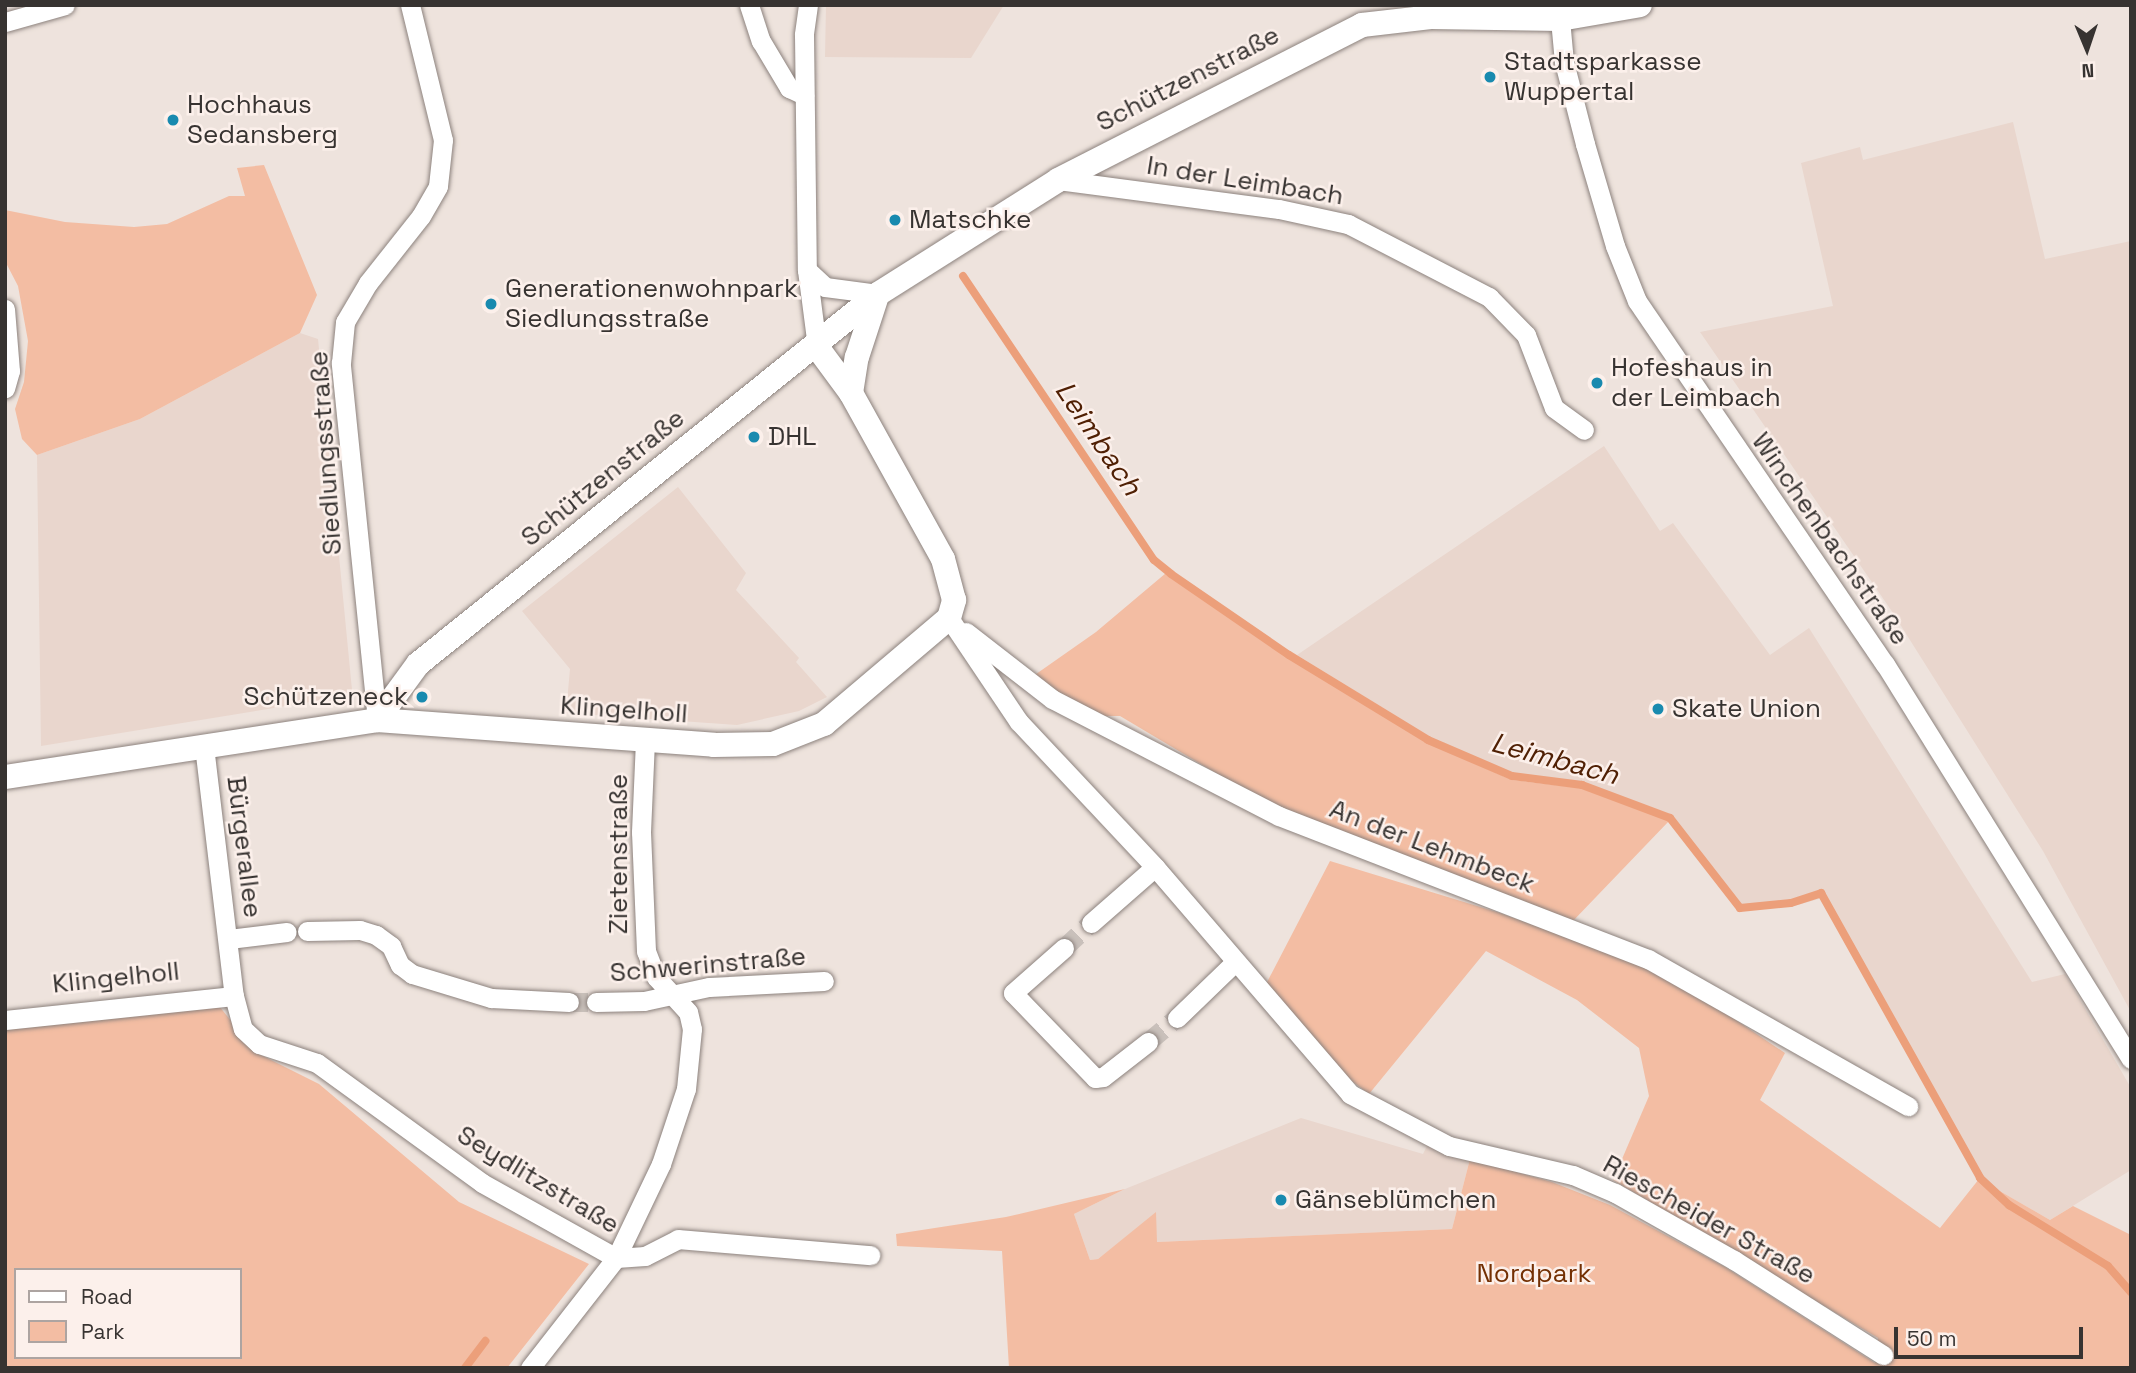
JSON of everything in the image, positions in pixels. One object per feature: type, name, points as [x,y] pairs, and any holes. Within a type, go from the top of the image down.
[{"type":"street","points":[[5,22],[65,5]]},
{"type":"street","name":"Siedlungsstraße","points":[[377,720],[341,363],[345,322],[368,283],[421,216],[438,186],[443,140],[410,5]]},
{"type":"street","points":[[749,5],[761,41],[789,88],[804,96]]},
{"type":"street","points":[[808,5],[804,96],[807,271],[817,347],[851,393],[943,559],[954,600],[949,618]]},
{"type":"street","name":"Schützenstraße","points":[[377,720],[418,664],[817,347],[878,294],[1058,180],[1362,25],[1393,18],[1505,11],[1560,19],[1640,5]]},
{"type":"street","name":"Winchenbachstraße","points":[[1560,19],[1564,62],[1585,144],[1615,246],[1637,301],[1885,663],[2131,1059]]},
{"type":"street","name":"In der Leimbach","points":[[1058,180],[1292,211],[1348,223],[1489,296],[1527,335],[1554,408],[1584,430]]},
{"type":"street","points":[[807,271],[825,287],[878,294],[863,336],[851,393]]},
{"type":"street","points":[[5,309],[10,371],[5,388]]},
{"type":"street","name":"Klingelholl","points":[[5,777],[377,720],[645,741],[773,744],[824,724],[949,618]]},
{"type":"street","name":"Riescheider Straße","points":[[949,618],[1019,722],[1155,867],[1334,1079],[1363,1103],[1449,1146],[1573,1175],[1615,1193],[1734,1260],[1883,1355]]},
{"type":"street","name":"An der Lehmbeck","points":[[949,618],[1052,699],[1279,816],[1648,959],[1908,1106]]},
{"type":"street","name":"Zietenstraße","points":[[530,1368],[616,1258],[661,1164],[686,1089],[692,1028],[688,1012],[656,977],[646,951],[641,845],[645,741]]},
{"type":"street","name":"Bürgerallee","points":[[204,746],[234,996]]},
{"type":"street","points":[[1091,923],[1155,867]]},
{"type":"street","points":[[307,931],[360,930],[376,935],[391,946],[400,965],[412,974],[491,998],[569,1002]]},
{"type":"street","points":[[229,939],[287,932]]},
{"type":"street","points":[[1064,948],[1013,993],[1095,1078],[1103,1077],[1148,1042]]},
{"type":"street","points":[[1177,1018],[1235,962]]},
{"type":"street","name":"Schwerinstraße","points":[[596,1002],[644,1001],[709,987],[824,981]]},
{"type":"street","name":"Klingelholl","points":[[5,1020],[234,996]]},
{"type":"street","name":"Seydlitzstraße","points":[[234,996],[243,1029],[259,1044],[317,1063],[482,1183],[616,1258],[645,1256],[678,1239],[870,1255]]},
{"type":"shaded area","points":[[826,5],[1004,5],[971,58],[825,57]]},
{"type":"shaded area","points":[[2013,122],[2045,259],[2131,241],[2131,1012],[2043,851],[1891,610],[1700,332],[1833,306],[1801,163],[1860,147],[1863,160]]},
{"type":"shaded area","points":[[300,333],[318,339],[352,690],[341,697],[41,746],[37,455],[140,419]]},
{"type":"shaded area","points":[[1604,446],[1660,531],[1673,523],[1770,655],[1809,628],[2032,982],[2065,974],[2131,1088],[2131,1170],[2050,1220],[1979,1179],[1822,898],[1794,906],[1739,911],[1669,821],[1671,815],[1583,782],[1510,773],[1430,737],[1297,655]]},
{"type":"shaded area","points":[[678,487],[746,573],[736,590],[799,658],[796,662],[827,697],[799,711],[737,725],[566,713],[570,669],[522,611]]},
{"type":"shaded area","name":"Gänseblümchen","points":[[1301,1118],[1423,1154],[1428,1144],[1470,1159],[1452,1229],[1156,1242],[1156,1213],[1098,1259],[1090,1260],[1074,1214],[1125,1189]]},
{"type":"green space","points":[[264,165],[317,295],[300,333],[140,419],[37,455],[22,439],[15,409],[24,382],[28,341],[18,286],[5,261],[5,210],[65,222],[134,227],[167,224],[229,196],[245,196],[237,168]]},
{"type":"green space","points":[[1166,573],[1292,659],[1426,742],[1512,780],[1581,788],[1669,821],[1572,922],[1288,816],[1120,716],[1093,716],[1029,679],[1096,632]]},
{"type":"green space","name":"Nordpark","points":[[1330,861],[1500,913],[1635,962],[1706,1000],[1785,1053],[1760,1100],[1940,1228],[1979,1179],[2050,1220],[2073,1206],[2131,1235],[2131,1368],[1009,1368],[1002,1251],[897,1246],[896,1234],[1006,1217],[1125,1189],[1074,1214],[1090,1260],[1098,1259],[1156,1212],[1157,1242],[1452,1229],[1470,1159],[1552,1182],[1610,1205],[1725,1267],[1875,1363],[1878,1338],[1613,1180],[1649,1096],[1639,1048],[1577,1000],[1486,951],[1369,1094],[1332,1066],[1264,988]]},
{"type":"green space","points":[[215,1001],[257,1053],[319,1084],[459,1202],[589,1264],[507,1368],[5,1368],[5,1028]]},
{"type":"waterway","name":"Leimbach","points":[[963,276],[1154,560],[1171,574],[1289,655],[1428,740],[1512,776],[1582,785],[1670,818],[1740,908],[1791,903],[1821,893],[1980,1178],[2009,1205],[2108,1266],[2131,1292]]},
{"type":"waterway","points":[[465,1368],[485,1341]]},
{"type":"tunnel","points":[[1064,948],[1091,923]]},
{"type":"tunnel","points":[[569,1002],[596,1002]]},
{"type":"tunnel","points":[[1148,1042],[1177,1018]]},
{"type":"place","name":"Stadtsparkasse Wuppertal","points":[[1490,77]]},
{"type":"place","name":"Hochhaus Sedansberg","points":[[173,120]]},
{"type":"place","name":"Matschke","points":[[895,220]]},
{"type":"place","name":"Generationenwohnpark Siedlungsstraße","points":[[491,304]]},
{"type":"place","name":"Hofeshaus in der Leimbach","points":[[1597,383]]},
{"type":"place","name":"DHL","points":[[754,437]]},
{"type":"place","name":"Schützeneck","points":[[422,697]]},
{"type":"place","name":"Skate Union","points":[[1658,709]]},
{"type":"place","name":"Gänseblümchen","points":[[1281,1200]]}]
